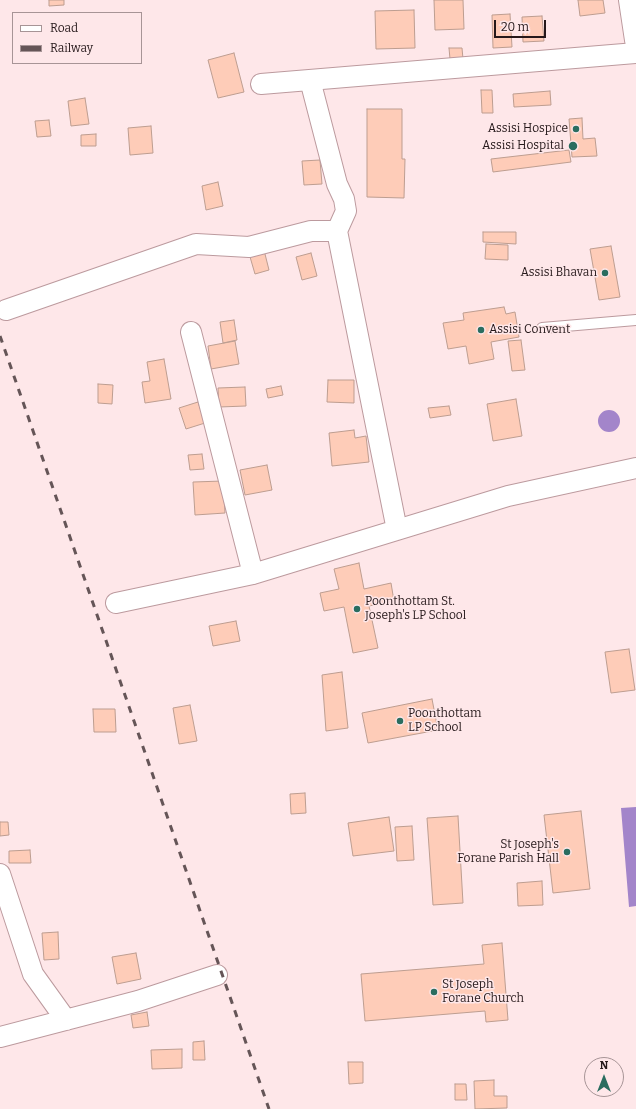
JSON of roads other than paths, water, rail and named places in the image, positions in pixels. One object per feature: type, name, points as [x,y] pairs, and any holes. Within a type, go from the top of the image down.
[{"type":"main road","points":[[630,0],[636,40]]},
{"type":"street","points":[[261,84],[636,53]]},
{"type":"street","points":[[310,80],[337,184],[344,199],[346,211],[337,231],[397,530]]},
{"type":"street","points":[[6,310],[196,244],[249,247],[311,231],[337,231]]},
{"type":"street","points":[[191,332],[252,574]]},
{"type":"street","points":[[116,604],[252,574],[508,496],[636,468]]},
{"type":"street","points":[[0,874],[33,974],[66,1020]]},
{"type":"street","points":[[0,1037],[138,1001],[217,976]]},
{"type":"lane","points":[[542,328],[636,320]]},
{"type":"railway","points":[[0,336],[269,1109]]},
{"type":"place","name":"Assisi Hospice","points":[[576,129]]},
{"type":"place","name":"Assisi Hospital","points":[[573,146]]},
{"type":"place","name":"Assisi Bhavan","points":[[605,273]]},
{"type":"place","name":"Assisi Convent","points":[[481,330]]},
{"type":"place","name":"Poonthottam St. Joseph's LP School","points":[[357,609]]},
{"type":"place","name":"Poonthottam LP School","points":[[400,721]]},
{"type":"place","name":"St Joseph's Forane Parish Hall","points":[[567,852]]},
{"type":"place","name":"St Joseph Forane Church","points":[[434,992]]}]
